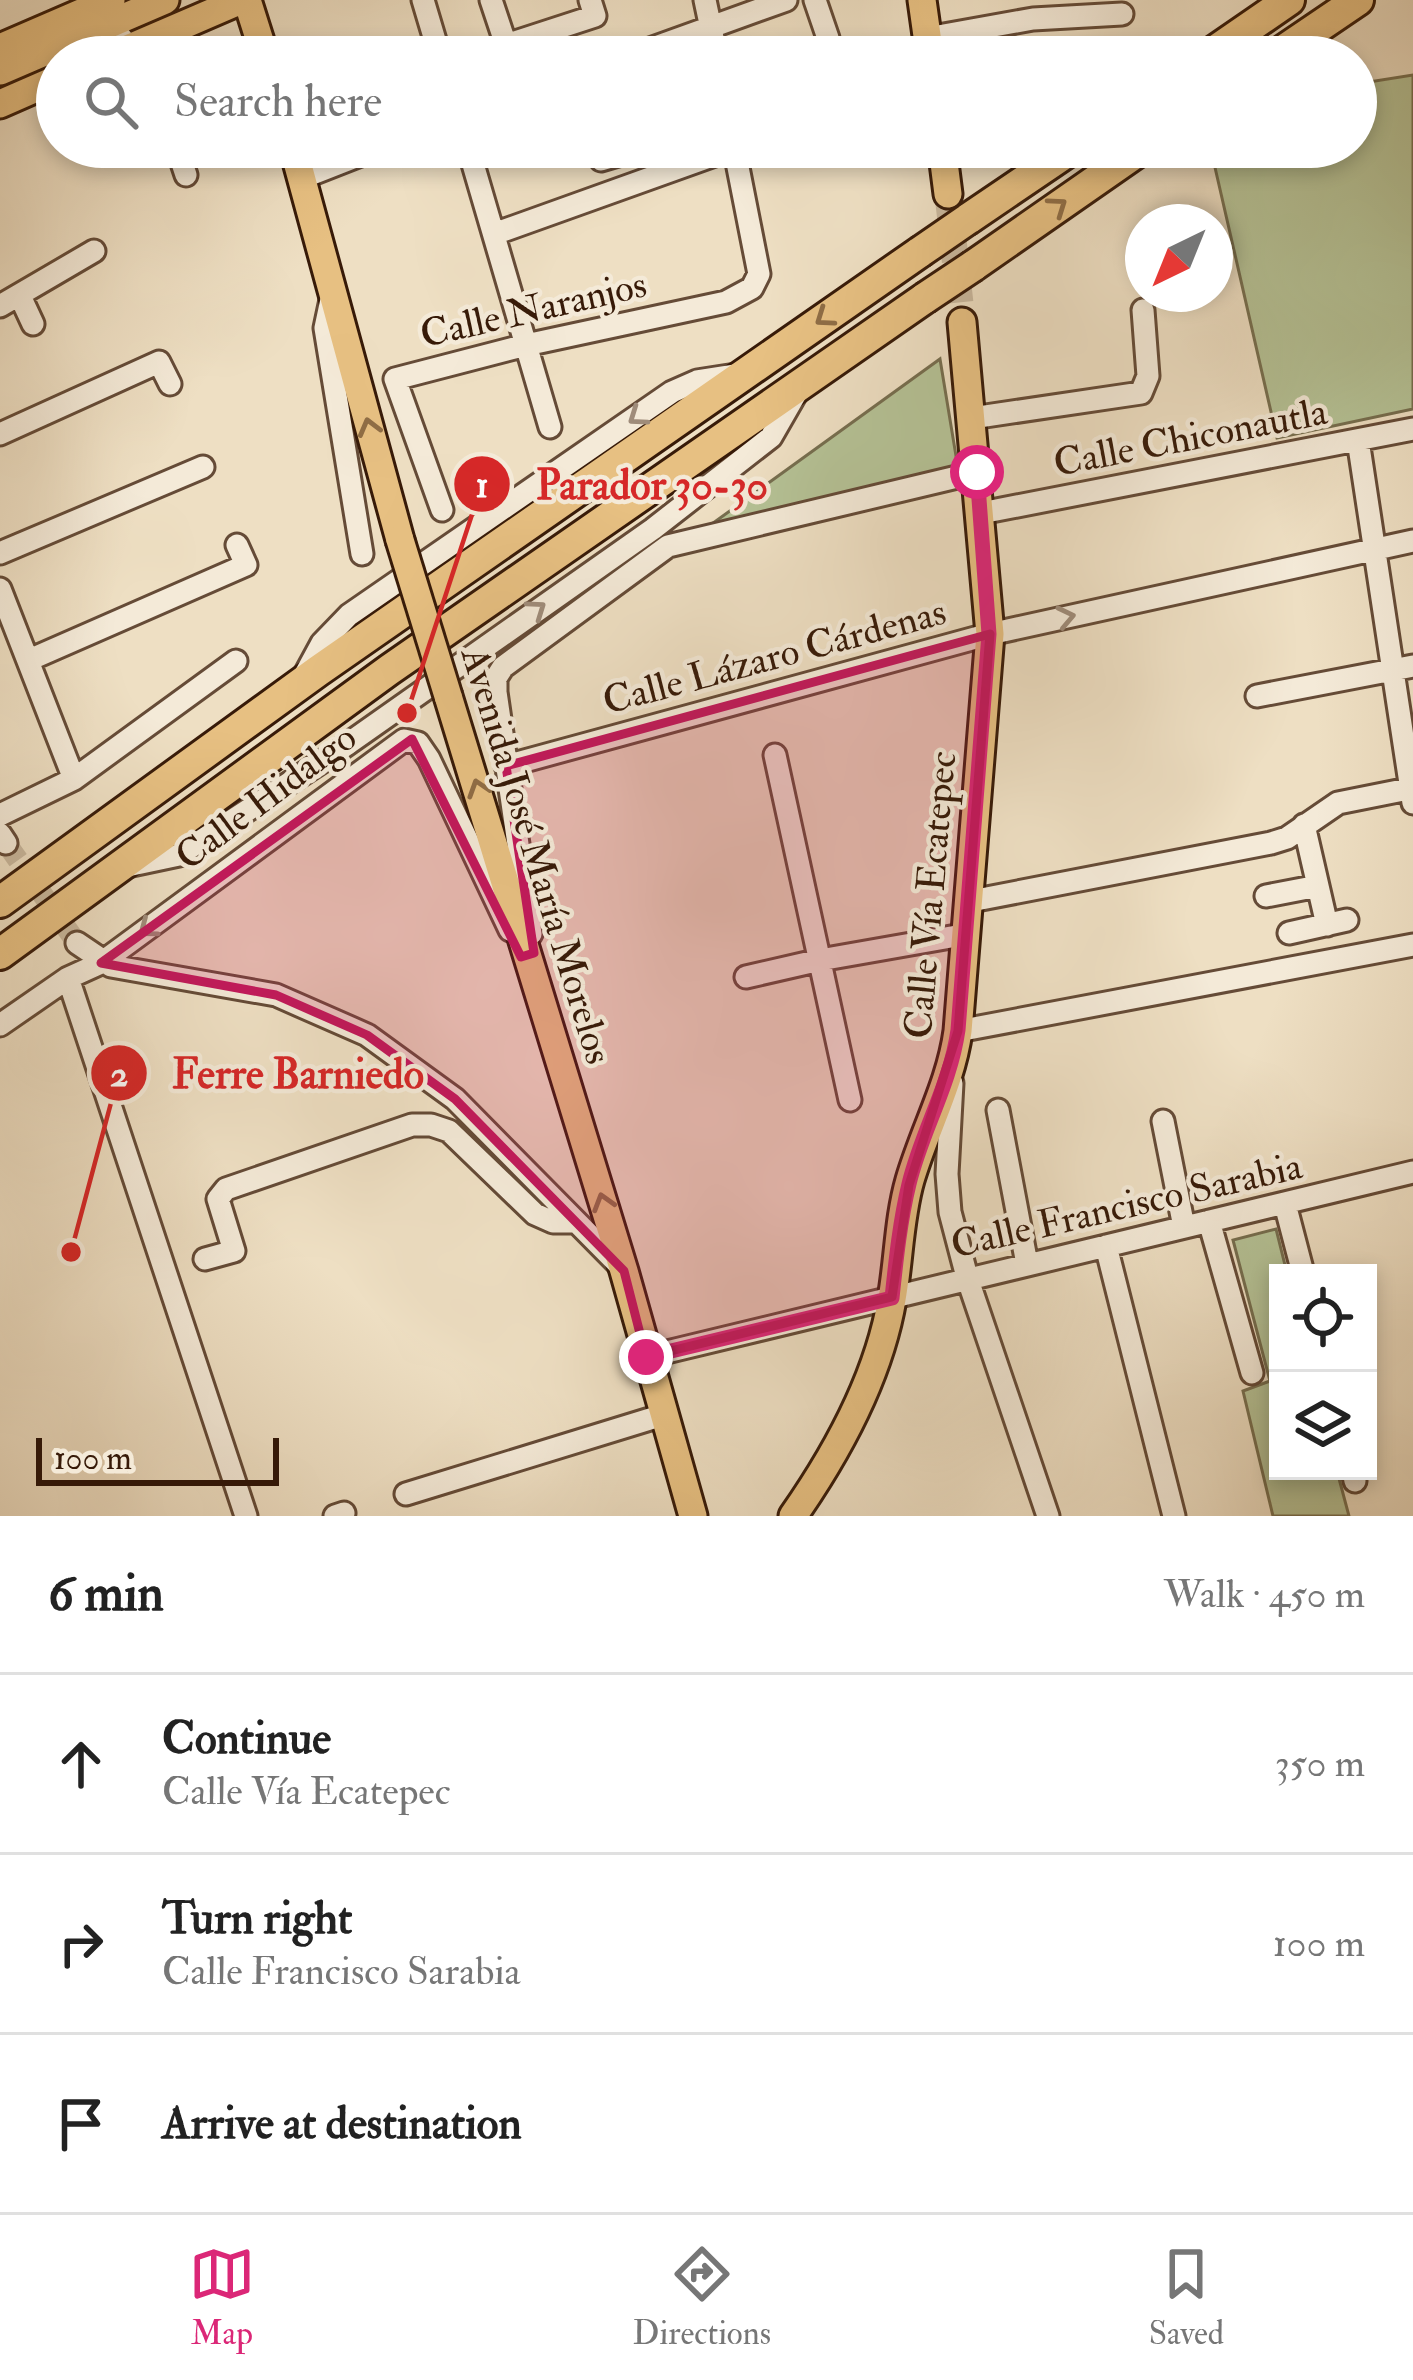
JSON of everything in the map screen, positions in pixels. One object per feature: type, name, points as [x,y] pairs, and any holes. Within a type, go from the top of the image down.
[{"type":"highway","points":[[1236,36],[1289,0]]},
{"type":"highway","points":[[1305,36],[1358,0]]},
{"type":"highway","points":[[0,902],[299,685],[1044,168]]},
{"type":"highway","points":[[0,954],[400,662],[1114,168]]},
{"type":"main road","points":[[0,48],[111,0]]},
{"type":"main road","points":[[81,36],[165,0]]},
{"type":"main road","points":[[182,36],[244,0],[257,36]]},
{"type":"main road","points":[[922,0],[926,36]]},
{"type":"main road","points":[[0,71],[36,56]]},
{"type":"main road","points":[[0,104],[36,88]]},
{"type":"main road","name":"Avenida José María Morelos","points":[[299,168],[400,540],[624,1271],[693,1516]]},
{"type":"main road","points":[[945,168],[948,194]]},
{"type":"main road","name":"Calle Vía Ecatepec","points":[[793,1516],[861,1396],[883,1339],[909,1184],[952,1070],[958,1030],[989,634],[962,322]]},
{"type":"street","points":[[51,36],[134,0]]},
{"type":"street","points":[[128,36],[211,0]]},
{"type":"street","points":[[423,0],[434,36]]},
{"type":"street","points":[[490,0],[503,36]]},
{"type":"street","points":[[534,36],[595,16],[590,0]]},
{"type":"street","points":[[705,0],[712,36]]},
{"type":"street","points":[[688,36],[786,0]]},
{"type":"street","points":[[815,0],[827,36]]},
{"type":"street","points":[[971,36],[1033,19],[1122,14]]},
{"type":"street","points":[[0,58],[36,42]]},
{"type":"street","points":[[0,91],[36,75]]},
{"type":"street","points":[[183,168],[185,175]]},
{"type":"street","points":[[302,178],[327,168]]},
{"type":"street","points":[[474,168],[550,428]]},
{"type":"street","points":[[494,234],[676,168]]},
{"type":"street","name":"Calle Naranjos","points":[[442,510],[395,379],[726,302],[752,289],[759,274],[738,168]]},
{"type":"street","points":[[33,324],[10,301],[94,251]]},
{"type":"street","points":[[333,293],[325,328],[362,554]]},
{"type":"street","points":[[972,418],[1141,393],[1148,376],[1143,312]]},
{"type":"street","points":[[0,434],[159,362],[170,384]]},
{"type":"street","name":"Calle Chiconautla","points":[[981,513],[1413,429]]},
{"type":"street","points":[[970,902],[1271,843],[1287,838],[1338,802],[1412,793],[1403,668],[1358,440]]},
{"type":"street","points":[[0,553],[203,467]]},
{"type":"street","points":[[536,985],[496,692],[496,678],[503,667],[668,546],[977,472]]},
{"type":"street","name":"Calle Lázaro Cárdenas","points":[[506,766],[989,634],[1413,541]]},
{"type":"street","points":[[29,660],[246,565],[236,545]]},
{"type":"street","points":[[0,590],[74,779]]},
{"type":"street","points":[[0,814],[74,779],[236,661]]},
{"type":"street","points":[[1258,696],[1403,668]]},
{"type":"street","name":"Calle Hidalgo","points":[[0,1025],[68,978],[101,963],[397,743],[412,739],[429,759],[536,985]]},
{"type":"street","points":[[775,755],[850,1100]]},
{"type":"street","points":[[1288,933],[1337,922],[1318,886],[1304,825]]},
{"type":"street","points":[[1266,896],[1318,886]]},
{"type":"street","points":[[746,977],[968,934]]},
{"type":"street","points":[[77,943],[101,963],[276,995],[367,1035],[454,1099],[624,1271]]},
{"type":"street","points":[[958,1030],[1413,945]]},
{"type":"street","points":[[68,978],[246,1516]]},
{"type":"street","points":[[952,1070],[950,1212],[1048,1516]]},
{"type":"street","points":[[998,1110],[1027,1264]]},
{"type":"street","points":[[1163,1121],[1184,1227]]},
{"type":"street","points":[[206,1259],[234,1251],[218,1199],[226,1189],[412,1125],[448,1131],[535,1214],[553,1222],[576,1222]]},
{"type":"street","name":"Calle Francisco Sarabia","points":[[646,1357],[1413,1172]]},
{"type":"street","points":[[1285,1204],[1301,1264]]},
{"type":"street","points":[[1210,1221],[1252,1373]]},
{"type":"street","points":[[1106,1246],[1174,1516]]},
{"type":"street","points":[[406,1494],[663,1415]]},
{"type":"highlighted area","points":[[990,634],[958,1031],[909,1185],[892,1297],[646,1357],[624,1271],[455,1099],[367,1035],[276,995],[101,963],[412,739],[521,957],[534,953],[506,766]]},
{"type":"green space","points":[[1413,75],[1413,409],[1277,438],[1233,246],[1233,204],[1223,204],[1215,168],[1377,168],[1377,81]]},
{"type":"green space","points":[[940,359],[958,468],[709,526]]},
{"type":"green space","points":[[1276,1229],[1285,1264],[1269,1264],[1269,1377],[1233,1240]]},
{"type":"green space","points":[[1269,1381],[1269,1480],[1339,1480],[1349,1516],[1273,1516],[1243,1391]]},
{"type":"tunnel","points":[[948,194],[962,322]]},
{"type":"tunnel","points":[[6,843],[77,943]]},
{"type":"place","name":"Parador 30-30","points":[[407,713]]},
{"type":"place","name":"Ferre Barniedo","points":[[71,1252]]},
{"type":"route","points":[[646,1357],[892,1298],[909,1184],[952,1070],[968,934],[989,634],[977,472]]}]
